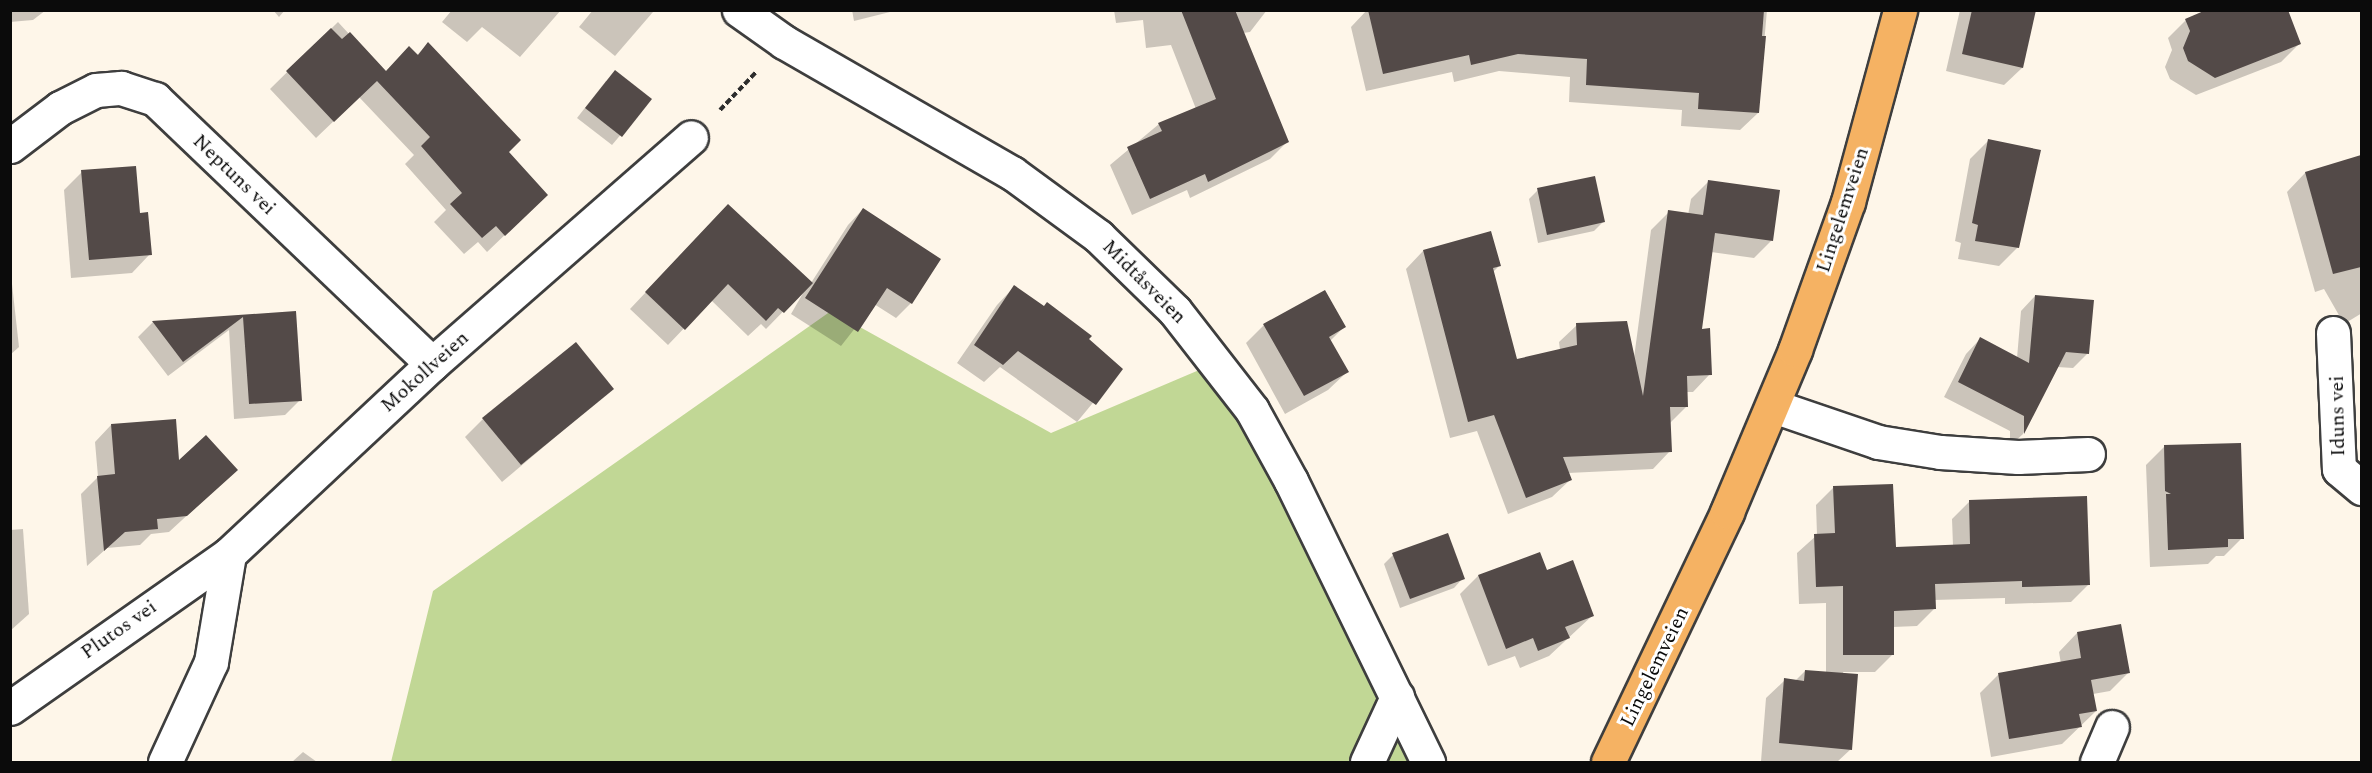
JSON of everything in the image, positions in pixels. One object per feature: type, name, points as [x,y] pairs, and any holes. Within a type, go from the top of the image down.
[{"type":"main road","name":"Lingelemveien","points":[[1608,762],[1773,406],[1848,202],[1900,10]]},
{"type":"street","name":"Midtåsveien","points":[[739,10],[784,42],[1012,173],[1098,236],[1175,311],[1251,410],[1292,482],[1428,762]]},
{"type":"street","name":"Neptuns vei","points":[[10,146],[60,108],[96,90],[121,88],[155,99],[432,364]]},
{"type":"street","name":"Mokollveien","points":[[229,554],[432,364],[691,137]]},
{"type":"street","name":"Iduns vei","points":[[2333,333],[2339,469],[2361,488]]},
{"type":"street","points":[[1773,406],[1878,441],[1940,452],[2018,457],[2088,454]]},
{"type":"street","points":[[165,762],[211,662],[229,554]]},
{"type":"street","name":"Plutos vei","points":[[10,708],[229,554]]},
{"type":"street","points":[[1367,762],[1397,697]]},
{"type":"street","points":[[2097,762],[2112,727]]},
{"type":"path","points":[[691,137],[784,42]]},
{"type":"green space","points":[[831,311],[1051,433],[1218,362],[1428,762],[391,762],[433,591]]},
{"type":"building","points":[[1181,10],[1235,10],[1289,142],[1208,182],[1205,174],[1150,199],[1127,147],[1162,131],[1158,123],[1216,99]]},
{"type":"building","points":[[1368,10],[1764,10],[1762,36],[1766,36],[1759,113],[1698,109],[1699,93],[1586,85],[1587,59],[1518,54],[1471,65],[1469,55],[1383,74]]},
{"type":"building","points":[[1972,10],[2036,10],[2023,68],[1962,54]]},
{"type":"building","points":[[2206,10],[2288,10],[2301,44],[2215,78],[2188,61],[2183,48],[2190,31],[2185,19]]},
{"type":"building","points":[[331,28],[342,39],[350,32],[386,71],[409,46],[418,55],[428,42],[521,140],[509,152],[548,195],[505,236],[496,226],[482,238],[450,204],[462,193],[421,146],[430,137],[377,81],[334,122],[286,71]]},
{"type":"building","points":[[615,70],[652,99],[622,137],[585,108]]},
{"type":"building","points":[[1988,139],[2041,150],[2019,248],[1975,241],[1978,225],[1972,223]]},
{"type":"building","points":[[2361,155],[2361,267],[2333,274],[2305,172]]},
{"type":"building","points":[[136,166],[140,213],[148,212],[152,255],[89,260],[81,170]]},
{"type":"building","points":[[1595,176],[1605,222],[1547,235],[1537,188]]},
{"type":"building","points":[[1708,180],[1780,190],[1773,241],[1715,233],[1702,329],[1710,328],[1712,375],[1687,376],[1688,407],[1670,407],[1672,452],[1563,457],[1572,480],[1526,498],[1494,415],[1468,422],[1423,250],[1491,231],[1501,266],[1493,268],[1517,359],[1577,345],[1576,323],[1627,321],[1643,396],[1668,210],[1703,215]]},
{"type":"building","points":[[728,204],[813,283],[784,313],[778,308],[766,321],[728,284],[685,330],[645,292]]},
{"type":"building","points":[[863,208],[941,259],[912,304],[887,288],[858,332],[805,298]]},
{"type":"building","points":[[1014,285],[1044,306],[1047,302],[1092,336],[1089,339],[1123,369],[1096,405],[1018,351],[1003,365],[974,345]]},
{"type":"building","points":[[1325,290],[1346,327],[1329,337],[1349,372],[1304,396],[1263,324]]},
{"type":"building","points":[[2035,295],[2094,300],[2089,354],[2066,352],[2024,434],[2024,416],[1958,382],[1980,337],[2029,363]]},
{"type":"building","points":[[296,311],[302,401],[249,404],[243,317],[183,362],[152,321]]},
{"type":"building","points":[[576,342],[614,389],[521,465],[482,418]]},
{"type":"building","points":[[176,419],[179,460],[206,435],[238,470],[187,516],[157,519],[158,529],[125,532],[104,551],[97,476],[115,474],[111,424]]},
{"type":"building","points":[[2241,443],[2244,539],[2228,539],[2228,547],[2168,550],[2166,494],[2171,494],[2165,491],[2164,445]]},
{"type":"building","points":[[1893,484],[1896,547],[1970,544],[1969,500],[2087,496],[2090,585],[2022,587],[2022,581],[1935,584],[1936,609],[1894,611],[1894,655],[1843,655],[1843,586],[1816,587],[1814,534],[1835,533],[1833,486]]},
{"type":"building","points":[[1448,533],[1465,579],[1410,599],[1392,553]]},
{"type":"building","points":[[1540,552],[1547,570],[1573,560],[1594,616],[1565,627],[1570,638],[1538,651],[1533,638],[1506,649],[1478,575]]},
{"type":"building","points":[[2121,624],[2130,673],[2091,680],[2097,711],[2079,714],[2082,727],[2009,739],[1998,673],[2081,658],[2077,632]]},
{"type":"building","points":[[1805,670],[1858,674],[1852,750],[1779,743],[1784,678],[1804,681]]}]
